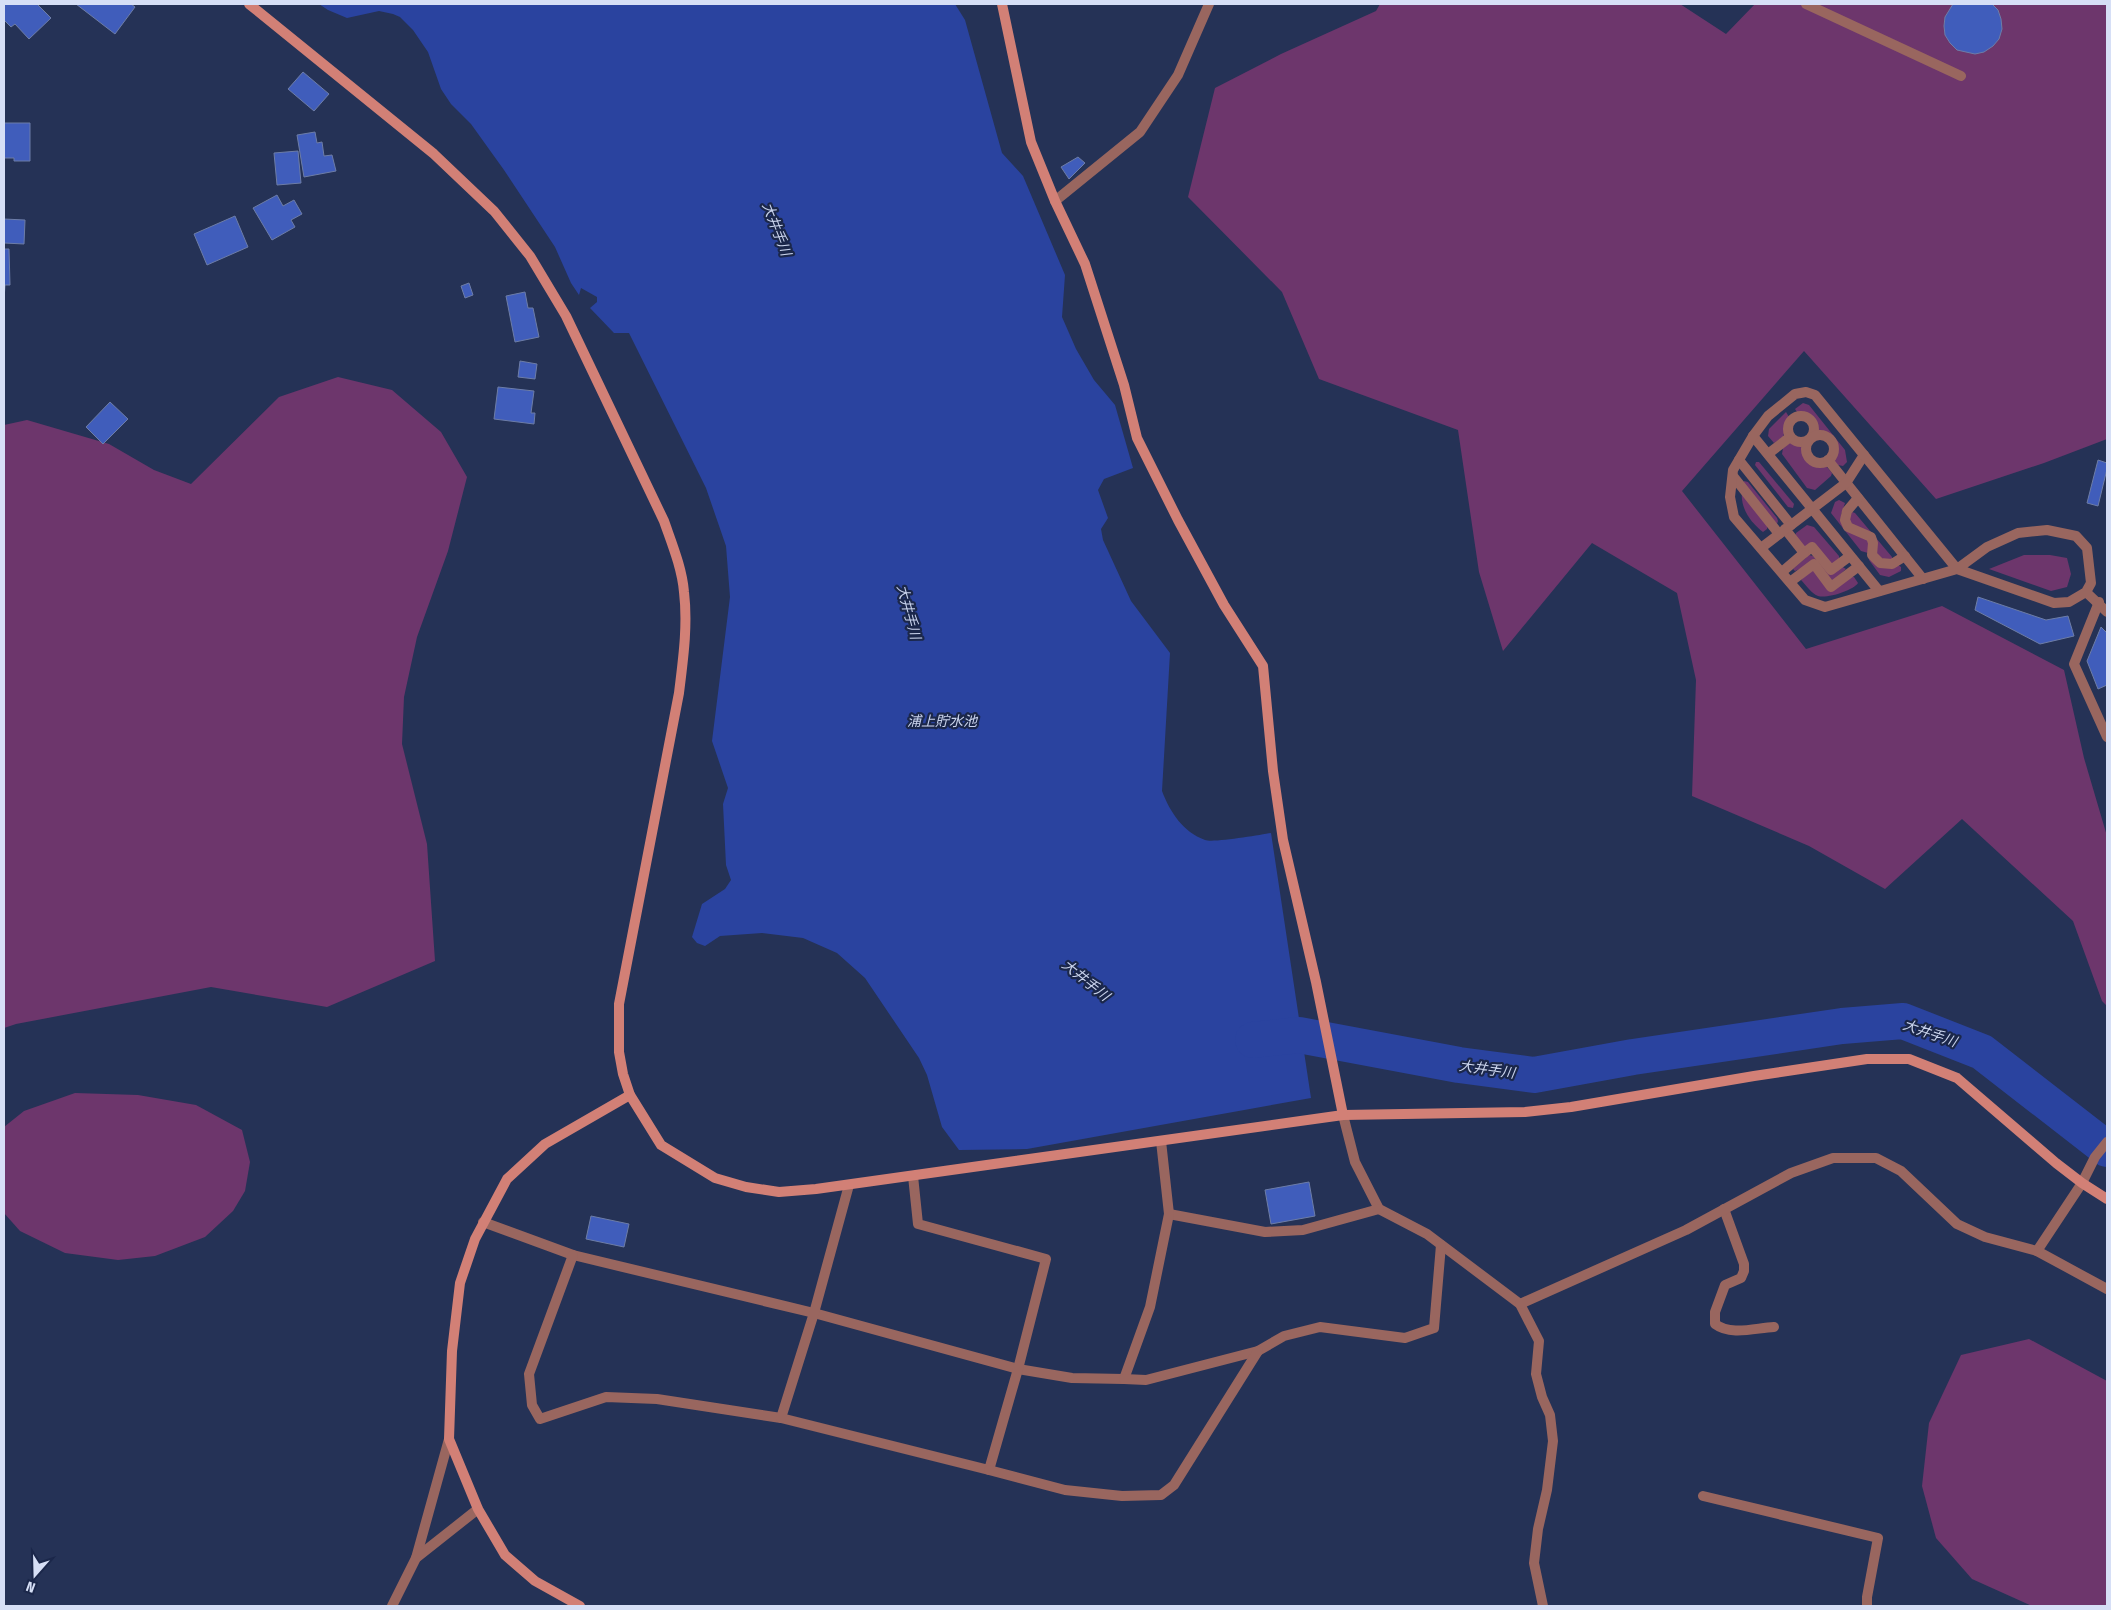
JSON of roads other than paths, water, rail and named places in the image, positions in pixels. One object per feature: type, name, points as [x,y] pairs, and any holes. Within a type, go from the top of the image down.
[{"type":"street","points":[[249,4],[434,154],[494,211],[530,256],[566,316],[664,521],[677,556],[684,592],[685,647],[679,693],[619,1004],[619,1052],[630,1094],[662,1145],[715,1178],[746,1187],[779,1192],[849,1185],[1344,1115],[1525,1112],[1571,1107],[1867,1059],[1909,1059],[1956,1078],[2082,1183],[2107,1199]]},
{"type":"street","points":[[1002,4],[1030,142],[1055,202],[1085,264],[1124,385],[1137,438],[1178,520],[1220,596],[1263,666],[1273,771],[1283,840],[1355,1162],[1379,1210],[1427,1234],[1520,1304],[1539,1341],[1536,1374],[1542,1397],[1550,1415],[1553,1441],[1548,1490],[1538,1530],[1534,1563],[1543,1606]]},
{"type":"street","points":[[1055,202],[1140,132],[1178,76],[1208,4]]},
{"type":"street","points":[[1806,4],[1960,76]]},
{"type":"street","points":[[1753,436],[1739,460],[1733,476],[1730,497],[1734,517],[1805,600],[1826,607],[1923,579],[1957,569],[1987,547],[2018,533],[2046,530],[2076,536],[2087,548],[2091,583],[2086,592],[2069,602],[2054,602],[1957,569],[1815,395],[1806,392],[1795,394],[1768,416],[1753,436]]},
{"type":"street","points":[[1788,400],[1793,418]]},
{"type":"street","points":[[1790,436],[1788,424],[1793,418],[1802,415],[1811,419],[1815,427],[1813,436],[1810,439],[1806,448],[1808,456],[1814,462],[1828,460],[1833,453],[1830,440],[1822,435],[1810,439],[1797,442],[1790,436]]},
{"type":"street","points":[[1753,436],[1879,591]]},
{"type":"street","points":[[1768,454],[1790,436]]},
{"type":"street","points":[[1761,548],[1846,483],[1864,455]]},
{"type":"street","points":[[1739,460],[1785,529],[1804,553]]},
{"type":"street","points":[[1828,460],[1923,579]]},
{"type":"street","points":[[1733,476],[1785,529]]},
{"type":"street","points":[[1858,498],[1851,505],[1845,520],[1848,527],[1871,537],[1873,543],[1872,555],[1880,563],[1892,564],[1905,556]]},
{"type":"street","points":[[1782,572],[1812,547],[1831,570],[1872,555]]},
{"type":"street","points":[[1790,582],[1814,564],[1831,587],[1855,561]]},
{"type":"street","points":[[2086,592],[2107,612]]},
{"type":"street","points":[[2098,602],[2074,664],[2107,737]]},
{"type":"street","points":[[392,1606],[416,1558],[449,1439],[452,1351],[460,1283],[483,1222],[507,1180],[545,1144],[630,1094]]},
{"type":"street","points":[[1124,1379],[1150,1307],[1169,1214],[1160,1141]]},
{"type":"street","points":[[2037,1251],[2107,1142]]},
{"type":"street","points":[[1520,1304],[1686,1230],[1791,1173],[1833,1158],[1876,1158],[1901,1171],[1957,1224],[1985,1237],[2037,1251],[2107,1289]]},
{"type":"street","points":[[913,1176],[918,1224],[1046,1259],[1018,1370],[989,1470]]},
{"type":"street","points":[[781,1418],[814,1313],[849,1185]]},
{"type":"street","points":[[1724,1209],[1744,1264],[1744,1272],[1741,1278],[1725,1285],[1720,1293],[1715,1312],[1715,1324],[1723,1329],[1733,1331],[1774,1326]]},
{"type":"street","points":[[1169,1214],[1265,1232],[1302,1230],[1379,1210]]},
{"type":"street","points":[[483,1222],[572,1255],[814,1313],[1018,1370],[1072,1378],[1146,1380],[1258,1351],[1284,1336],[1320,1327],[1405,1338],[1434,1328],[1441,1245]]},
{"type":"street","points":[[572,1255],[529,1374],[532,1405],[540,1419],[606,1397],[657,1398],[781,1418],[1065,1490],[1122,1496],[1161,1495],[1174,1485],[1258,1351]]},
{"type":"street","points":[[449,1439],[478,1508],[505,1555],[536,1580],[580,1606]]},
{"type":"street","points":[[1703,1496],[1878,1538],[1867,1606]]},
{"type":"street","points":[[416,1558],[478,1508]]},
{"type":"water","name":"浦上貯水池","points":[[319,4],[955,4],[965,20],[1002,153],[1023,176],[1065,275],[1062,317],[1076,349],[1094,380],[1115,405],[1133,468],[1104,479],[1098,490],[1108,518],[1101,529],[1103,540],[1131,601],[1170,653],[1162,791],[1173,814],[1184,827],[1205,840],[1226,840],[1271,833],[1311,1098],[1027,1149],[959,1150],[942,1127],[927,1075],[919,1058],[865,978],[837,953],[803,938],[762,933],[720,936],[705,946],[697,943],[692,937],[702,904],[725,889],[731,880],[726,865],[723,804],[728,788],[712,741],[730,597],[726,546],[706,488],[629,333],[614,333],[590,308],[597,302],[597,297],[581,288],[579,295],[571,283],[555,247],[504,170],[471,124],[451,104],[441,89],[428,52],[413,30],[400,17],[393,14],[379,11],[347,18]]},
{"type":"waterway","name":"大井手川","points":[[1253,1040],[1299,1035],[1459,1065],[1534,1075],[1633,1057],[1842,1026],[1903,1021],[1982,1052],[2107,1149]]}]
